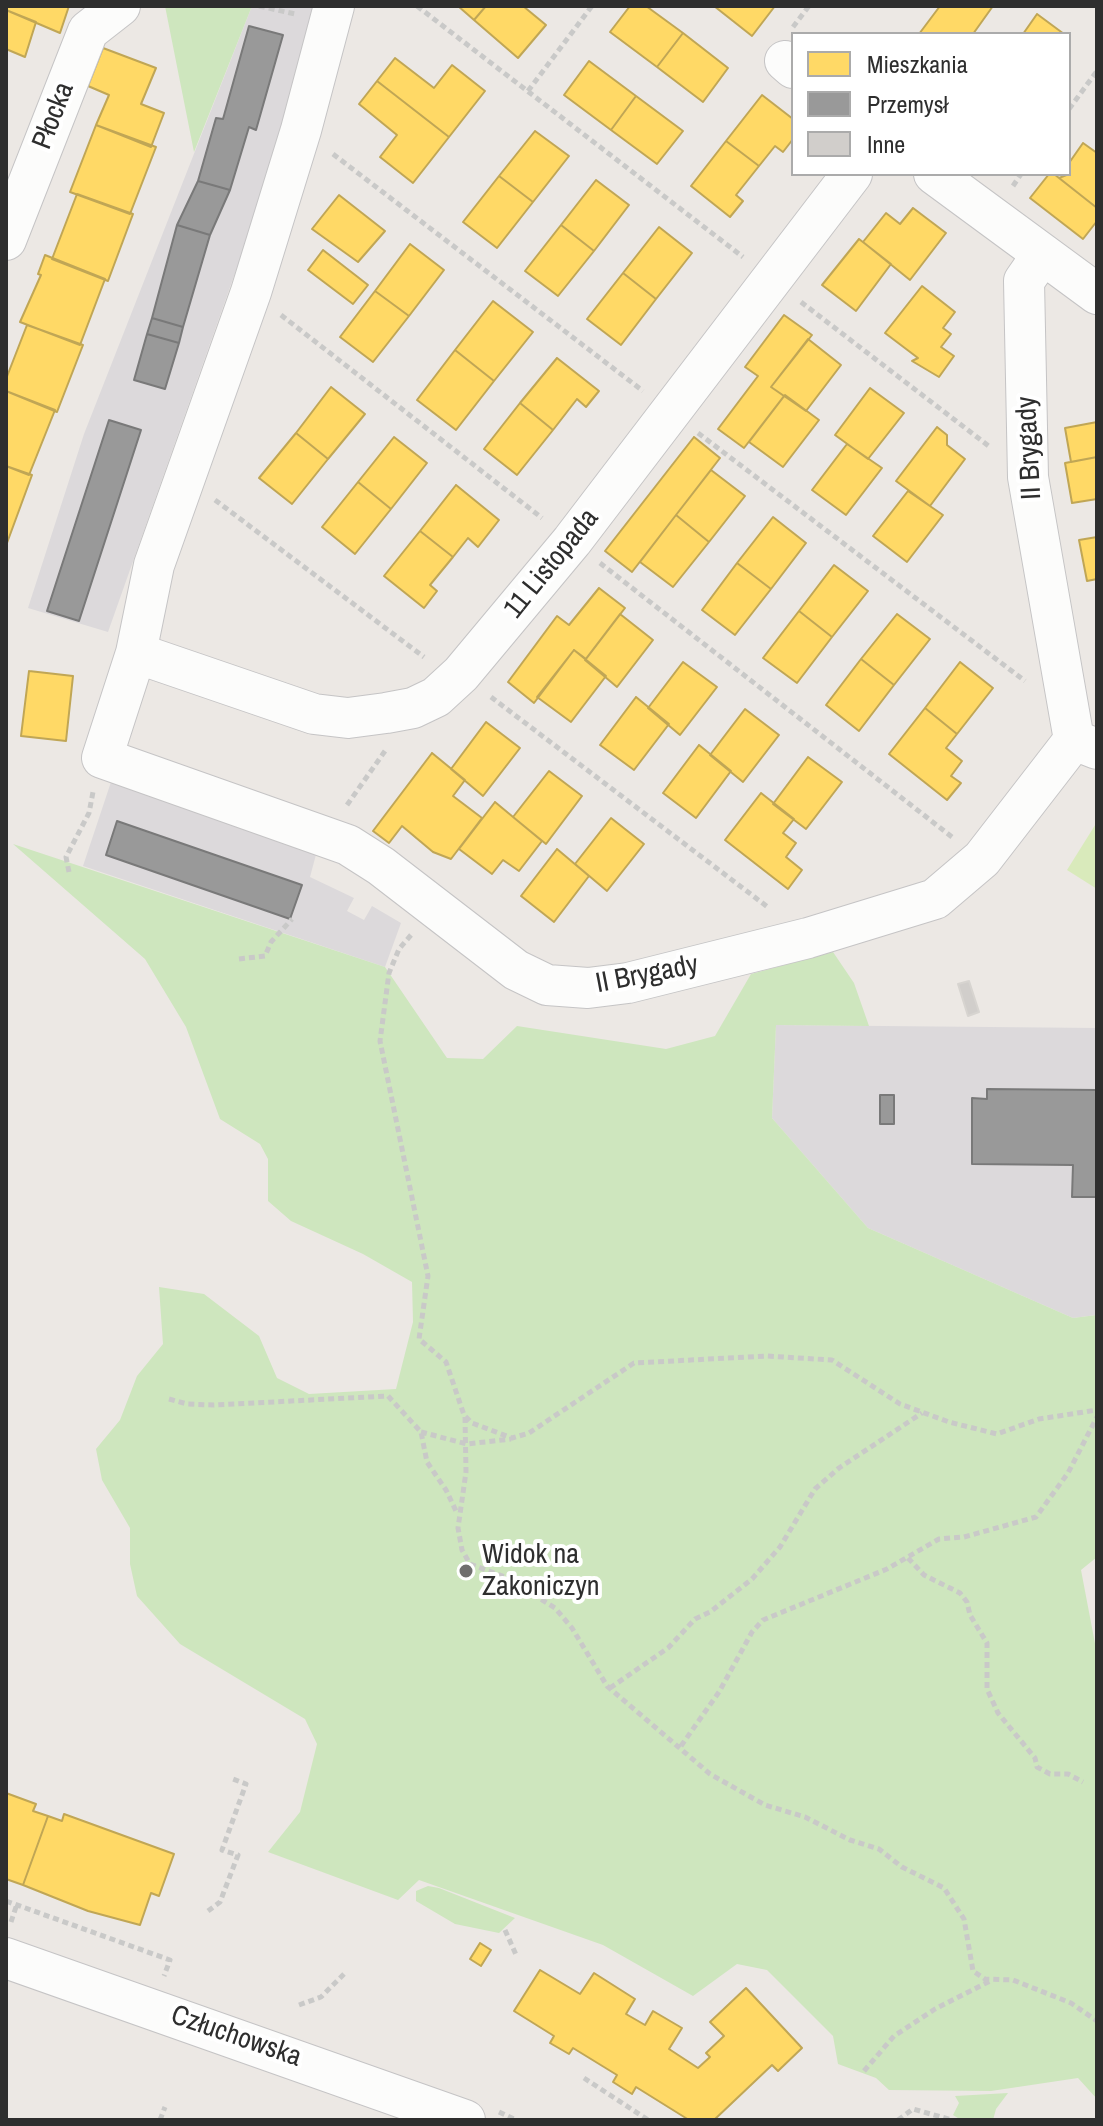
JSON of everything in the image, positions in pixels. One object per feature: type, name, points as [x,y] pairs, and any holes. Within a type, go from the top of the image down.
[{"type":"street","name":"Płocka","points":[[6,240],[88,31],[120,6]]},
{"type":"street","points":[[102,758],[136,653],[154,565],[251,292],[301,130],[334,6]]},
{"type":"street","name":"11 Listopada","points":[[136,653],[314,714],[348,718],[413,708],[436,697],[461,674],[572,541],[850,176]]},
{"type":"street","points":[[937,176],[1097,294]]},
{"type":"street","name":"II Brygady","points":[[102,758],[348,845],[516,970],[547,985],[588,988],[628,983],[808,938],[935,899],[982,859],[1086,744],[1028,477],[1024,281],[1042,255]]},
{"type":"street","name":"Człuchowska","points":[[6,1958],[465,2120]]},
{"type":"path","points":[[417,6],[1028,477]]},
{"type":"path","points":[[528,91],[592,6]]},
{"type":"path","points":[[798,32],[809,6]]},
{"type":"path","points":[[1071,106],[1097,71]]},
{"type":"path","points":[[251,292],[982,859]]},
{"type":"path","points":[[185,477],[415,653],[461,674],[808,938]]},
{"type":"path","points":[[69,872],[66,857],[89,813],[102,758]]},
{"type":"path","points":[[343,809],[376,764]]},
{"type":"path","points":[[434,907],[399,949],[389,973],[380,1041],[428,1276],[419,1339],[446,1362],[464,1415],[467,1444],[458,1517],[462,1550],[470,1564],[505,1577],[555,1608],[572,1628],[610,1688],[710,1774],[740,1788],[765,1805],[805,1817],[850,1840],[879,1849],[902,1867],[944,1888],[964,1919],[973,1971],[991,1980],[1013,1980],[1071,2003],[1097,2021]]},
{"type":"path","points":[[239,959],[250,961],[265,956],[271,942],[292,919]]},
{"type":"path","points":[[421,1432],[467,1444],[512,1438],[529,1433],[634,1363],[767,1356],[832,1360],[900,1404],[997,1434],[1039,1419],[1097,1410]]},
{"type":"path","points":[[169,1399],[214,1405],[388,1396],[421,1432],[427,1462],[446,1490],[458,1517]]},
{"type":"path","points":[[610,1688],[668,1648],[695,1619],[710,1612],[752,1579],[780,1547],[815,1489],[839,1468],[923,1413]]},
{"type":"path","points":[[464,1415],[472,1423],[512,1438]]},
{"type":"path","points":[[681,1746],[719,1692],[752,1632],[763,1620],[908,1558],[939,1539],[964,1537],[1036,1517],[1068,1473],[1097,1417]]},
{"type":"path","points":[[908,1558],[924,1575],[960,1593],[967,1602],[970,1615],[987,1643],[987,1689],[998,1713],[1035,1758],[1037,1767],[1050,1774],[1068,1774],[1083,1782]]},
{"type":"path","points":[[208,1911],[220,1902],[238,1855],[222,1850],[246,1784],[233,1779]]},
{"type":"path","points":[[6,1901],[170,1960],[159,1983]]},
{"type":"path","points":[[505,1930],[517,1957]]},
{"type":"path","points":[[299,2005],[321,1997],[344,1974]]},
{"type":"path","points":[[864,2071],[894,2036],[935,2009],[991,1980]]},
{"type":"path","points":[[584,2078],[648,2120]]},
{"type":"path","points":[[160,2120],[165,2107]]},
{"type":"path","points":[[898,2120],[913,2109],[952,2120]]},
{"type":"shaded area","points":[[252,6],[318,6],[281,143],[108,632],[28,608],[84,434]]},
{"type":"shaded area","points":[[113,776],[318,847],[310,877],[354,898],[347,911],[364,920],[372,906],[401,923],[385,967],[83,866]]},
{"type":"shaded area","points":[[776,1025],[1097,1028],[1097,1315],[1073,1318],[868,1228],[772,1118]]},
{"type":"green space","points":[[165,6],[252,6],[194,152]]},
{"type":"green space","points":[[1097,822],[1097,889],[1067,870]]},
{"type":"green space","points":[[13,844],[385,967],[447,1058],[483,1059],[517,1026],[666,1049],[715,1036],[751,974],[833,952],[854,983],[869,1026],[776,1025],[772,1118],[868,1228],[1073,1318],[1097,1315],[1097,1557],[1081,1570],[1097,1654],[1097,2099],[1078,2078],[991,2091],[889,2090],[876,2078],[838,2064],[833,2036],[767,1970],[737,1964],[693,1996],[603,1945],[419,1880],[398,1900],[268,1852],[300,1812],[317,1744],[305,1719],[180,1644],[137,1596],[130,1564],[130,1528],[102,1480],[96,1449],[120,1420],[137,1376],[163,1344],[159,1287],[204,1294],[259,1336],[277,1378],[309,1394],[396,1389],[413,1322],[412,1282],[363,1254],[291,1221],[268,1201],[268,1159],[260,1144],[220,1119],[186,1027],[145,959]]},
{"type":"green space","points":[[428,1886],[515,1918],[499,1933],[455,1924],[416,1901],[416,1891]]},
{"type":"green space","points":[[1008,2093],[996,2109],[993,2120],[961,2120],[953,2115],[959,2103],[955,2096]]},
{"type":"building: Mieszkania","points":[[7,6],[69,6],[60,33],[6,10]]},
{"type":"building: Mieszkania","points":[[458,6],[486,6],[474,20]]},
{"type":"building: Mieszkania","points":[[486,6],[523,6],[546,25],[518,58],[474,20]]},
{"type":"building: Mieszkania","points":[[630,6],[646,6],[683,33],[657,67],[610,32]]},
{"type":"building: Mieszkania","points":[[714,6],[775,6],[752,36]]},
{"type":"building: Mieszkania","points":[[940,6],[993,6],[974,32],[920,32]]},
{"type":"building: Mieszkania","points":[[6,10],[36,22],[25,57],[6,49]]},
{"type":"building: Mieszkania","points":[[1037,14],[1061,32],[1024,32]]},
{"type":"building: Mieszkania","points":[[683,33],[728,68],[703,102],[657,67]]},
{"type":"building: Mieszkania","points":[[103,48],[156,68],[141,104],[164,113],[151,147],[96,125],[109,95],[88,86]]},
{"type":"building: Mieszkania","points":[[395,58],[434,88],[452,65],[485,91],[449,137],[377,81]]},
{"type":"building: Mieszkania","points":[[589,61],[636,96],[611,130],[564,95]]},
{"type":"building: Mieszkania","points":[[377,81],[449,137],[413,183],[380,157],[397,135],[359,104]]},
{"type":"building: Mieszkania","points":[[762,95],[791,117],[791,142],[783,152],[775,146],[759,166],[726,141]]},
{"type":"building: Mieszkania","points":[[636,96],[683,131],[657,164],[611,130]]},
{"type":"building: Mieszkania","points":[[96,125],[156,147],[130,214],[70,192]]},
{"type":"building: Mieszkania","points":[[535,131],[569,156],[533,202],[499,176]]},
{"type":"building: Mieszkania","points":[[726,141],[759,166],[736,195],[743,201],[730,217],[691,186]]},
{"type":"building: Mieszkania","points":[[1083,143],[1097,153],[1097,208],[1059,178],[1071,176],[1071,160]]},
{"type":"building: Mieszkania","points":[[499,176],[533,202],[497,248],[463,222]]},
{"type":"building: Mieszkania","points":[[1047,176],[1057,176],[1097,208],[1097,221],[1083,239],[1030,198]]},
{"type":"building: Mieszkania","points":[[596,180],[629,205],[594,251],[561,225]]},
{"type":"building: Mieszkania","points":[[77,194],[133,214],[108,281],[52,259]]},
{"type":"building: Mieszkania","points":[[339,195],[385,231],[358,262],[312,229]]},
{"type":"building: Mieszkania","points":[[913,208],[946,233],[910,280],[863,242],[886,213],[900,224]]},
{"type":"building: Mieszkania","points":[[561,225],[594,251],[558,296],[525,271]]},
{"type":"building: Mieszkania","points":[[659,227],[692,253],[656,299],[623,273]]},
{"type":"building: Mieszkania","points":[[859,239],[891,264],[856,311],[822,285]]},
{"type":"building: Mieszkania","points":[[410,244],[444,270],[409,316],[375,291]]},
{"type":"building: Mieszkania","points":[[323,250],[368,285],[353,304],[308,270]]},
{"type":"building: Mieszkania","points":[[45,255],[105,279],[80,345],[20,322],[41,275],[38,274]]},
{"type":"building: Mieszkania","points":[[623,273],[656,299],[621,345],[587,319]]},
{"type":"building: Mieszkania","points":[[922,286],[955,312],[943,328],[951,334],[941,347],[954,356],[939,377],[912,361],[918,358],[885,333]]},
{"type":"building: Mieszkania","points":[[375,291],[409,316],[373,362],[340,337]]},
{"type":"building: Mieszkania","points":[[493,301],[533,332],[494,381],[455,350]]},
{"type":"building: Mieszkania","points":[[784,315],[812,335],[771,387],[784,396],[744,448],[718,429],[758,376],[745,367]]},
{"type":"building: Mieszkania","points":[[27,325],[83,345],[57,412],[6,391],[6,379]]},
{"type":"building: Mieszkania","points":[[808,339],[841,365],[806,411],[771,387]]},
{"type":"building: Mieszkania","points":[[455,350],[494,381],[456,430],[417,400]]},
{"type":"building: Mieszkania","points":[[557,358],[599,391],[586,407],[577,399],[553,430],[520,403]]},
{"type":"building: Mieszkania","points":[[331,387],[365,414],[328,459],[296,433]]},
{"type":"building: Mieszkania","points":[[870,388],[904,413],[868,459],[835,435]]},
{"type":"building: Mieszkania","points":[[6,391],[55,410],[29,475],[6,466]]},
{"type":"building: Mieszkania","points":[[785,395],[819,420],[783,467],[749,442]]},
{"type":"building: Mieszkania","points":[[520,403],[553,430],[517,475],[484,449]]},
{"type":"building: Mieszkania","points":[[1097,422],[1097,457],[1071,462],[1065,428]]},
{"type":"building: Mieszkania","points":[[937,427],[947,435],[947,445],[965,459],[930,506],[896,481]]},
{"type":"building: Mieszkania","points":[[296,433],[328,459],[292,504],[259,478]]},
{"type":"building: Mieszkania","points":[[394,437],[427,463],[391,509],[358,482]]},
{"type":"building: Mieszkania","points":[[694,437],[720,458],[632,572],[605,551]]},
{"type":"building: Mieszkania","points":[[847,444],[882,468],[846,515],[812,490]]},
{"type":"building: Mieszkania","points":[[1097,457],[1097,499],[1072,503],[1065,463]]},
{"type":"building: Mieszkania","points":[[6,466],[32,475],[7,543],[6,542]]},
{"type":"building: Mieszkania","points":[[711,470],[745,496],[709,542],[676,515]]},
{"type":"building: Mieszkania","points":[[358,482],[391,509],[355,554],[322,527]]},
{"type":"building: Mieszkania","points":[[456,485],[499,520],[478,547],[468,538],[453,557],[420,531]]},
{"type":"building: Mieszkania","points":[[908,491],[943,515],[907,562],[873,536]]},
{"type":"building: Mieszkania","points":[[676,515],[709,542],[673,587],[640,562]]},
{"type":"building: Mieszkania","points":[[773,517],[806,543],[771,589],[737,563]]},
{"type":"building: Mieszkania","points":[[420,531],[453,557],[430,585],[437,591],[424,608],[384,576]]},
{"type":"building: Mieszkania","points":[[1097,537],[1097,579],[1087,581],[1079,540]]},
{"type":"building: Mieszkania","points":[[737,563],[771,589],[735,635],[702,610]]},
{"type":"building: Mieszkania","points":[[834,565],[868,591],[832,637],[799,611]]},
{"type":"building: Mieszkania","points":[[599,588],[625,608],[586,659],[574,650],[534,703],[508,682],[557,616],[569,625]]},
{"type":"building: Mieszkania","points":[[799,611],[832,637],[797,683],[763,658]]},
{"type":"building: Mieszkania","points":[[620,614],[653,640],[617,687],[585,660]]},
{"type":"building: Mieszkania","points":[[897,614],[930,639],[894,685],[861,659]]},
{"type":"building: Mieszkania","points":[[574,650],[606,676],[571,722],[537,697]]},
{"type":"building: Mieszkania","points":[[861,659],[894,685],[859,731],[826,705]]},
{"type":"building: Mieszkania","points":[[683,662],[717,687],[680,735],[648,708]]},
{"type":"building: Mieszkania","points":[[960,662],[993,688],[957,734],[925,708]]},
{"type":"building: Mieszkania","points":[[29,671],[73,676],[66,741],[21,736]]},
{"type":"building: Mieszkania","points":[[636,697],[669,724],[634,770],[600,745]]},
{"type":"building: Mieszkania","points":[[925,708],[957,734],[946,748],[962,761],[951,776],[961,783],[947,800],[889,754]]},
{"type":"building: Mieszkania","points":[[745,709],[779,735],[743,782],[710,755]]},
{"type":"building: Mieszkania","points":[[486,722],[520,748],[483,796],[451,769]]},
{"type":"building: Mieszkania","points":[[699,745],[731,771],[696,818],[663,793]]},
{"type":"building: Mieszkania","points":[[432,753],[465,780],[453,796],[482,818],[451,859],[433,852],[402,826],[389,843],[373,831]]},
{"type":"building: Mieszkania","points":[[808,757],[842,782],[806,829],[773,804]]},
{"type":"building: Mieszkania","points":[[549,771],[582,796],[546,844],[513,817]]},
{"type":"building: Mieszkania","points":[[761,793],[794,819],[783,833],[796,843],[786,857],[802,870],[788,889],[725,840]]},
{"type":"building: Mieszkania","points":[[495,802],[542,841],[519,871],[503,860],[492,874],[459,849]]},
{"type":"building: Mieszkania","points":[[611,818],[644,844],[607,891],[575,864]]},
{"type":"building: Mieszkania","points":[[557,849],[589,876],[554,922],[521,896]]},
{"type":"building: Mieszkania","points":[[6,1793],[36,1804],[33,1811],[48,1816],[23,1885],[6,1879]]},
{"type":"building: Mieszkania","points":[[64,1814],[174,1854],[159,1896],[151,1893],[140,1925],[88,1911],[23,1885],[48,1816],[62,1821]]},
{"type":"building: Mieszkania","points":[[480,1943],[491,1950],[481,1966],[470,1959]]},
{"type":"building: Mieszkania","points":[[540,1970],[580,1994],[594,1973],[635,1999],[626,2014],[645,2025],[653,2011],[682,2028],[669,2049],[698,2068],[710,2057],[706,2053],[724,2036],[710,2022],[746,1988],[802,2048],[778,2071],[772,2065],[714,2120],[689,2120],[636,2087],[632,2094],[613,2082],[617,2075],[573,2048],[569,2054],[550,2043],[554,2036],[514,2011]]},
{"type":"building: Przemysł","points":[[249,26],[283,35],[256,130],[249,127],[230,190],[198,181],[216,118],[223,119]]},
{"type":"building: Przemysł","points":[[198,181],[230,190],[210,235],[177,225]]},
{"type":"building: Przemysł","points":[[177,225],[210,235],[183,327],[152,318]]},
{"type":"building: Przemysł","points":[[152,318],[183,327],[179,343],[147,334]]},
{"type":"building: Przemysł","points":[[147,334],[179,343],[165,389],[134,380]]},
{"type":"building: Przemysł","points":[[109,420],[141,430],[79,621],[47,611]]},
{"type":"building: Przemysł","points":[[117,821],[302,885],[290,919],[106,855]]},
{"type":"building: Przemysł","points":[[987,1089],[1097,1090],[1097,1197],[1072,1197],[1073,1165],[972,1164],[972,1098],[987,1099]]},
{"type":"building: Przemysł","points":[[880,1095],[894,1095],[894,1124],[880,1124]]},
{"type":"building: Inne","points":[[969,981],[979,1012],[968,1016],[958,984]]},
{"type":"place","name":"Widok na Zakoniczyn","points":[[466,1571]]}]
